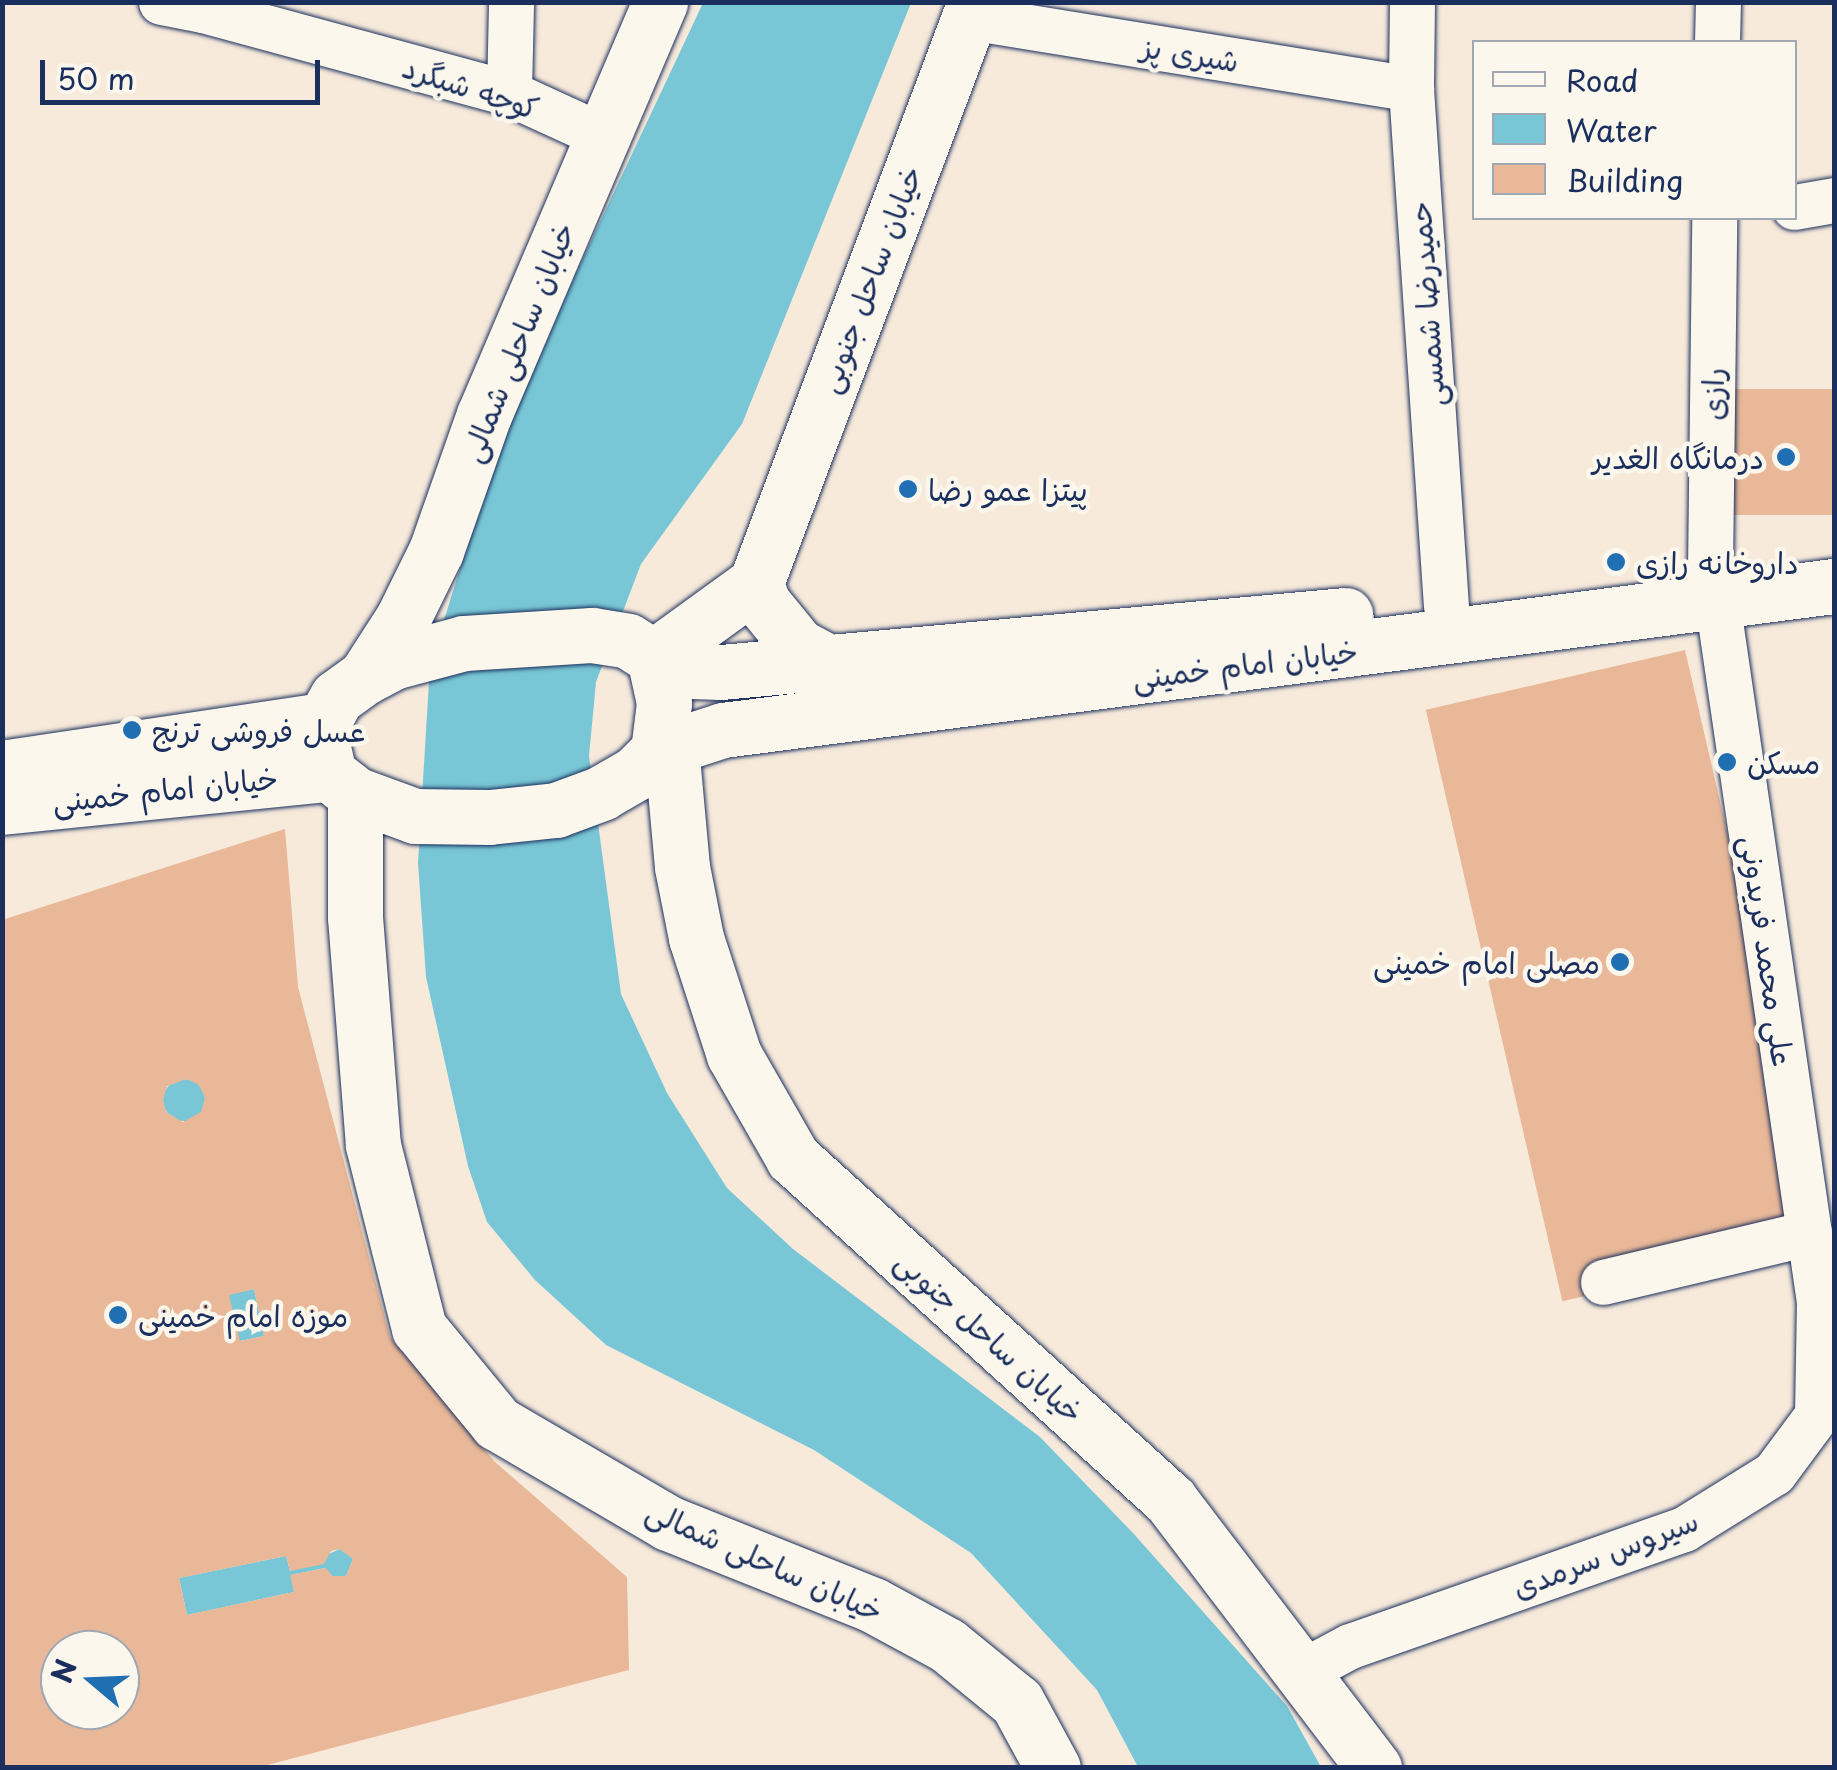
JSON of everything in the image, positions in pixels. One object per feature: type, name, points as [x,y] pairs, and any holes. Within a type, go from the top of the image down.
[{"type":"main road","name":"خیابان ساحلی شمالی","points":[[660,2],[484,415],[436,551],[379,669],[337,697],[324,720],[322,748],[358,793],[355,918],[374,1145],[418,1328],[498,1423],[668,1523],[873,1605],[947,1645],[1017,1702],[1053,1768]]},
{"type":"main road","name":"خیابان ساحل جنوبی","points":[[760,569],[972,10]]},
{"type":"main road","name":"خیابان امام خمینی","points":[[2,807],[358,793],[415,816],[489,817],[556,810],[599,794],[636,773],[665,749],[723,730],[1714,585],[1834,555]]},
{"type":"main road","points":[[640,652],[728,566],[760,569],[764,603],[798,646],[828,662]]},
{"type":"main road","name":"خیابان امام خمینی","points":[[379,669],[464,643],[592,634],[640,652],[721,672],[1714,585],[1834,586]]},
{"type":"main road","name":"خیابان ساحل جنوبی","points":[[640,652],[664,703],[665,749],[696,938],[734,1055],[793,1158],[1170,1500],[1374,1768]]},
{"type":"main road","name":"خیابان امام خمینی","points":[[2,768],[324,720]]},
{"type":"main road","points":[[599,794],[682,867]]},
{"type":"street","name":"کوچه شبگرد","points":[[161,2],[204,10],[509,93],[603,136]]},
{"type":"street","points":[[509,93],[511,2]]},
{"type":"street","name":"حمیدرضا شمسی","points":[[1412,2],[1412,89],[1446,606]]},
{"type":"street","points":[[1717,40],[1718,2]]},
{"type":"street","name":"شیری پز","points":[[972,10],[1412,89]]},
{"type":"street","points":[[1797,206],[1834,200]]},
{"type":"street","name":"رازی","points":[[1714,585],[1722,220]]},
{"type":"street","name":"علی محمد فریدونی","points":[[1714,585],[1808,1233],[1827,1303]]},
{"type":"street","points":[[1603,1282],[1808,1233]]},
{"type":"street","name":"سیروس سرمدی","points":[[1300,1672],[1350,1646],[1684,1529],[1774,1473],[1817,1415],[1827,1303]]},
{"type":"water","points":[[703,3],[911,3],[742,424],[641,564],[596,682],[589,756],[621,994],[667,1093],[727,1188],[793,1249],[1040,1437],[1133,1533],[1287,1706],[1321,1767],[1138,1767],[1097,1690],[971,1553],[814,1450],[606,1345],[535,1280],[487,1222],[468,1166],[426,977],[418,863],[430,665],[492,466],[576,273]]},
{"type":"water","points":[[184,1079],[199,1085],[205,1100],[199,1115],[184,1121],[169,1115],[163,1100],[169,1085]]},
{"type":"water","points":[[254,1289],[264,1336],[239,1341],[229,1294]]},
{"type":"water","points":[[340,1549],[353,1559],[346,1576],[332,1576],[325,1568],[291,1575],[294,1592],[187,1615],[179,1578],[286,1556],[290,1571]]},
{"type":"building","name":"درمانگاه الغدیر","points":[[1732,389],[1834,389],[1834,515],[1732,515]]},
{"type":"building","name":"مصلی امام خمینی","points":[[1685,650],[1822,1241],[1562,1301],[1426,710]]},
{"type":"building","name":"موزه امام خمینی","points":[[285,829],[298,987],[390,1337],[495,1462],[627,1577],[629,1670],[256,1768],[2,1768],[2,920]],"holes":[[[187,1079],[199,1085],[205,1098],[201,1112],[183,1122],[166,1112],[163,1100],[167,1086]],[[254,1289],[264,1336],[240,1341],[229,1295]],[[340,1549],[353,1559],[346,1576],[332,1576],[326,1568],[290,1575],[294,1592],[187,1615],[179,1578],[286,1556],[290,1571],[324,1564],[331,1551]]]},
{"type":"place","name":"درمانگاه الغدیر","points":[[1786,457]]},
{"type":"place","name":"پیتزا عمو رضا","points":[[908,489]]},
{"type":"place","name":"داروخانه رازی","points":[[1616,562]]},
{"type":"place","name":"عسل فروشی ترنج","points":[[132,730]]},
{"type":"place","name":"مسکن","points":[[1727,762]]},
{"type":"place","name":"مصلی امام خمینی","points":[[1620,962]]},
{"type":"place","name":"موزه امام خمینی","points":[[118,1315]]}]
